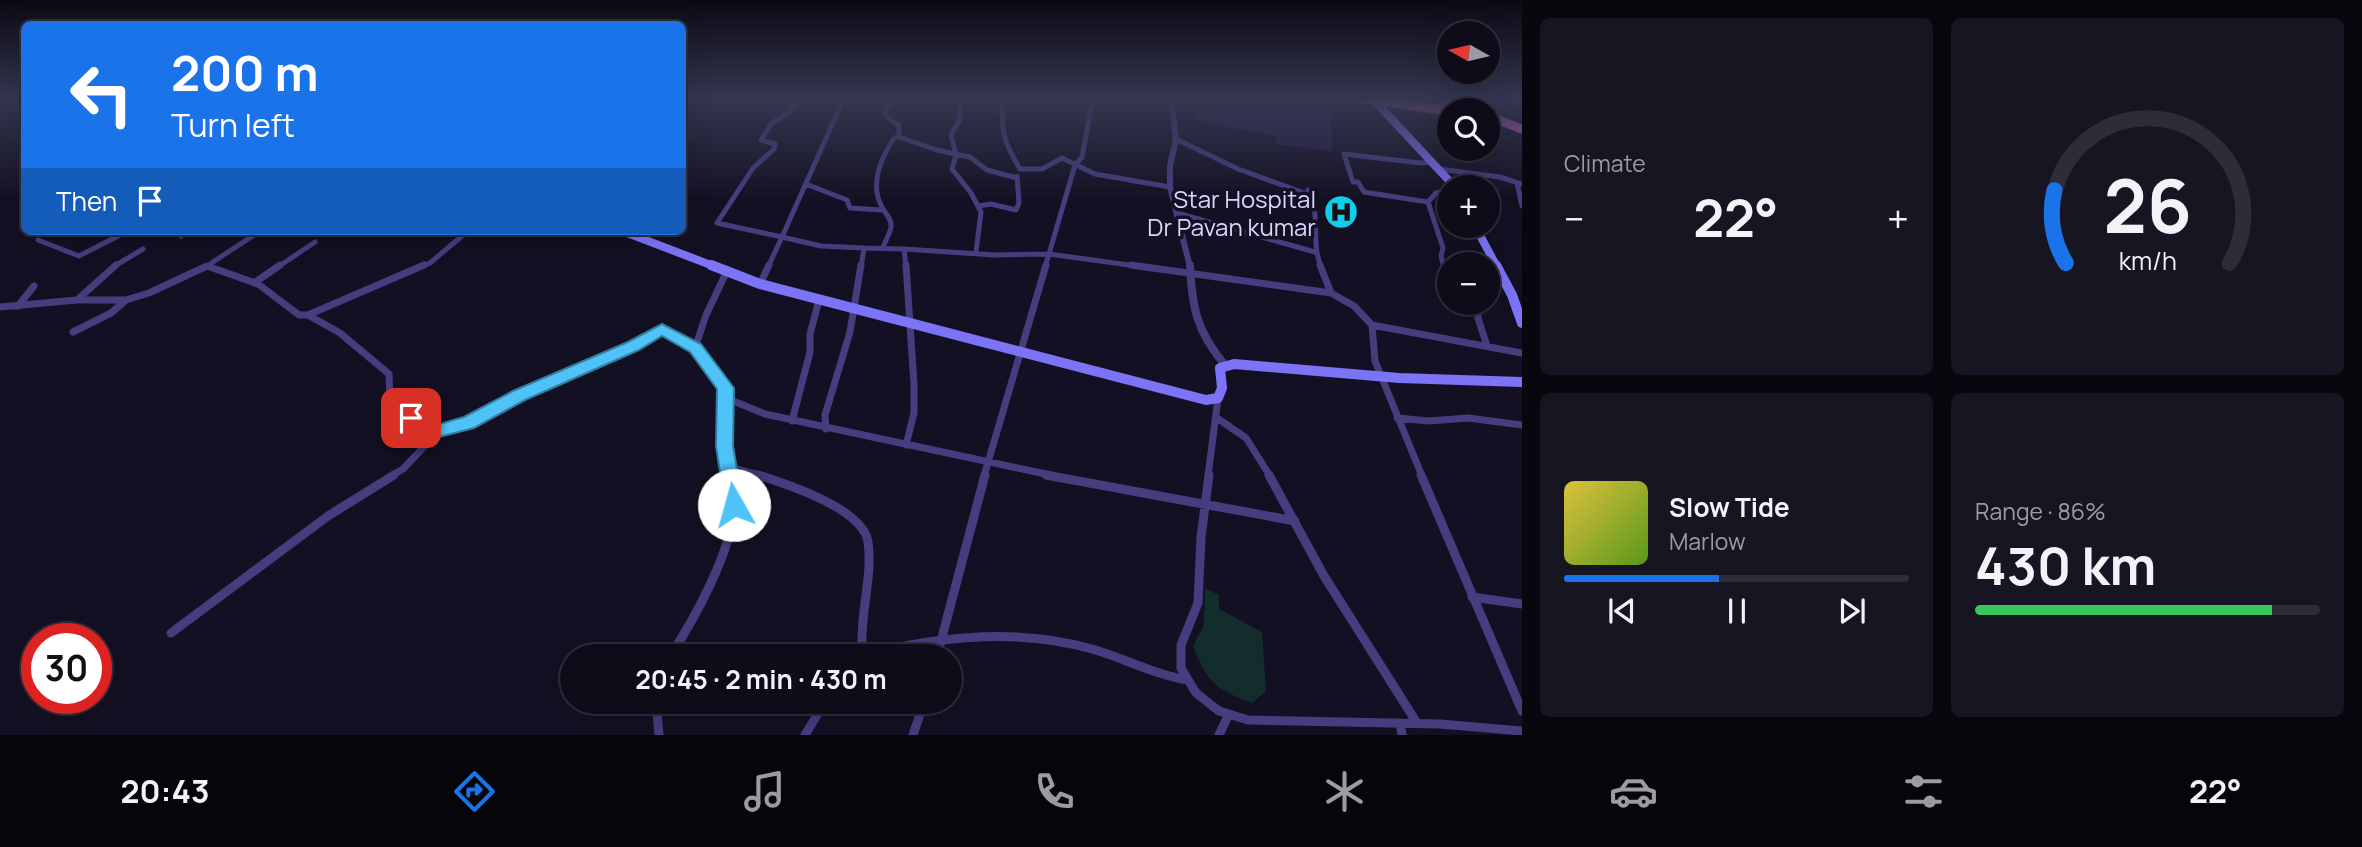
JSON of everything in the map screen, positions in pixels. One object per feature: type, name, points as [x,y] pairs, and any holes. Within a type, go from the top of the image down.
[{"type":"main road","points":[[1407,132],[1445,175]]},
{"type":"main road","points":[[632,235],[760,284],[1206,400],[1217,398],[1222,388],[1220,369],[1224,365],[1522,382]]},
{"type":"main road","points":[[1481,238],[1512,295],[1522,323]]},
{"type":"street","points":[[765,132],[761,140],[775,144],[774,149],[753,168],[717,223],[821,246],[1049,254],[1331,293],[1353,304],[1371,325],[1376,361],[1397,418],[1522,711]]},
{"type":"street","points":[[760,284],[829,132]]},
{"type":"street","points":[[900,132],[900,137]]},
{"type":"street","points":[[953,132],[956,155],[952,169],[971,192],[981,212],[976,252]]},
{"type":"street","points":[[978,205],[991,204],[1016,210],[1019,203],[1017,178],[1020,169],[1006,146],[1002,132]]},
{"type":"street","points":[[940,642],[1020,352],[1075,165],[1082,157],[1088,132]]},
{"type":"street","points":[[1175,132],[1170,187],[1193,273],[1192,301],[1207,344],[1224,365]]},
{"type":"street","points":[[881,210],[878,172],[894,138],[900,137],[970,157],[987,170],[1017,178]]},
{"type":"street","points":[[1176,139],[1238,169],[1309,192],[1316,206],[1315,252],[1331,293]]},
{"type":"street","points":[[1428,202],[1364,192],[1358,183],[1353,182],[1344,154],[1421,163],[1434,162]]},
{"type":"street","points":[[1020,169],[1042,169],[1062,158],[1095,174],[1170,187]]},
{"type":"street","points":[[1440,169],[1500,177],[1520,183],[1522,206]]},
{"type":"street","points":[[806,184],[847,200],[850,208],[881,210],[890,218],[891,226],[883,248]]},
{"type":"street","points":[[1428,202],[1437,193]]},
{"type":"street","points":[[1428,202],[1442,252]]},
{"type":"street","points":[[1177,213],[1202,218],[1268,242],[1315,252]]},
{"type":"street","points":[[38,240],[79,256],[120,235]]},
{"type":"street","points":[[0,307],[77,300],[126,300],[149,293],[207,266],[254,235]]},
{"type":"street","points":[[307,315],[429,263],[463,235]]},
{"type":"street","points":[[254,283],[316,242]]},
{"type":"street","points":[[827,429],[825,415],[855,309],[863,248]]},
{"type":"street","points":[[904,248],[911,322],[914,413],[906,445]]},
{"type":"street","points":[[77,300],[107,271],[143,250]]},
{"type":"street","points":[[207,266],[254,283],[299,315],[321,319],[389,374],[390,399],[398,408],[418,422],[439,431]]},
{"type":"street","points":[[695,348],[706,315],[726,273]]},
{"type":"street","points":[[18,306],[34,286]]},
{"type":"street","points":[[73,332],[111,313],[126,300]]},
{"type":"street","points":[[792,421],[810,352],[810,334],[819,300]]},
{"type":"street","points":[[1478,315],[1487,346]]},
{"type":"street","points":[[1371,325],[1522,353]]},
{"type":"street","points":[[171,634],[328,516],[403,469],[439,431],[468,423],[519,395],[633,346],[662,329],[695,348],[726,388],[724,446],[734,505],[727,542],[692,623],[678,644]]},
{"type":"street","points":[[726,398],[765,414],[827,429],[1295,522]]},
{"type":"street","points":[[1217,398],[1217,418],[1204,505],[1198,603],[1181,645],[1181,668],[1196,693],[1219,711],[1248,720],[1417,723],[1522,731]]},
{"type":"street","points":[[1217,418],[1246,438],[1324,576],[1417,723]]},
{"type":"street","points":[[1397,418],[1429,421],[1468,418],[1522,425]]},
{"type":"street","points":[[729,467],[761,474],[796,488],[842,511],[864,530],[869,555],[859,633],[860,644]]},
{"type":"street","points":[[1472,597],[1522,604]]},
{"type":"street","points":[[908,644],[1034,636],[1090,649],[1140,664],[1170,677],[1188,680]]},
{"type":"street","points":[[657,714],[659,735]]},
{"type":"street","points":[[805,735],[818,714]]},
{"type":"street","points":[[913,735],[920,714]]},
{"type":"street","points":[[1219,735],[1229,714]]},
{"type":"street","points":[[1400,723],[1402,735]]},
{"type":"green space","points":[[1205,588],[1219,595],[1219,609],[1262,632],[1266,691],[1252,703],[1214,683],[1193,646],[1204,625]]},
{"type":"building","points":[[1256,132],[1331,132],[1332,151],[1276,144],[1275,136]]},
{"type":"place","name":"Star Hospital Dr Pavan kumar","points":[[1341,212]]},
{"type":"route","points":[[411,418],[439,431],[452,429],[519,395],[633,346],[662,329],[695,348],[726,388],[724,446],[734,505]]}]
